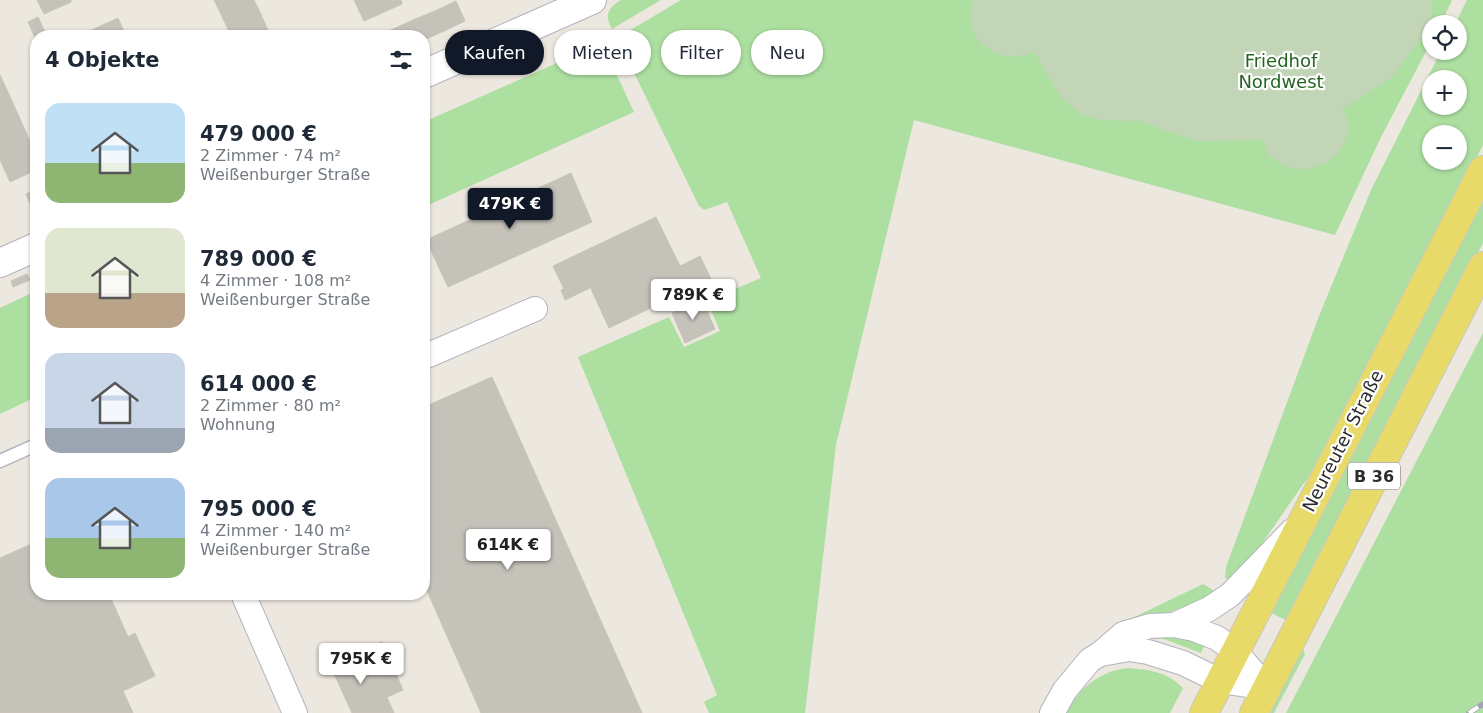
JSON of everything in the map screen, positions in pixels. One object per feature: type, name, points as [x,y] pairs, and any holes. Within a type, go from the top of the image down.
[{"type":"main road","points":[[430,71],[592,0]]},
{"type":"main road","name":"Neureuter Straße","points":[[1204,713],[1483,170]]},
{"type":"main road","points":[[0,263],[30,250]]},
{"type":"main road","name":"B 36","points":[[1254,713],[1483,266]]},
{"type":"street","points":[[430,354],[535,309]]},
{"type":"street","points":[[1174,625],[1209,610],[1230,595],[1303,518]]},
{"type":"street","points":[[246,600],[295,713]]},
{"type":"street","points":[[1052,713],[1065,690],[1090,660],[1123,634],[1150,626],[1174,625],[1194,628],[1216,638],[1235,651],[1267,688]]},
{"type":"street","points":[[1100,654],[1129,649],[1148,652],[1183,663],[1220,681],[1267,688]]},
{"type":"lane","points":[[0,461],[30,448]]},
{"type":"green space","points":[[621,0],[661,0],[612,29],[608,20],[609,12]]},
{"type":"green space","points":[[681,0],[1452,0],[1445,15],[1422,15],[1422,59],[1381,137],[1335,235],[914,120],[836,445],[805,713],[709,713],[704,702],[717,695],[578,357],[669,317],[684,347],[720,331],[707,301],[761,278],[727,202],[704,210],[699,206],[635,75],[651,75],[651,30],[630,30]]},
{"type":"green space","name":"Friedhof Nordwest","points":[[973,0],[1432,0],[1432,15],[1422,15],[1422,36],[1391,78],[1342,109],[1350,126],[1343,145],[1337,154],[1329,161],[1320,165],[1300,169],[1280,163],[1271,157],[1262,140],[1197,141],[1139,121],[1101,120],[1080,114],[1059,95],[1034,52],[1021,56],[1008,56],[996,53],[977,38],[972,27],[970,14]]},
{"type":"green space","points":[[1467,0],[1483,0],[1483,145],[1320,460],[1247,565],[1229,582],[1225,577],[1226,567],[1319,316],[1371,190],[1422,89],[1422,115],[1467,115],[1467,70],[1431,70],[1436,60],[1467,60],[1467,15],[1460,15]]},
{"type":"green space","points":[[554,64],[554,75],[617,75],[634,112],[430,204],[430,119],[530,75],[544,75],[544,69]]},
{"type":"green space","points":[[1483,201],[1483,243],[1286,620],[1271,613]]},
{"type":"green space","points":[[30,294],[30,400],[0,414],[0,308]]},
{"type":"green space","points":[[1483,333],[1483,713],[1286,713],[1460,377]]},
{"type":"green space","points":[[1203,584],[1216,592],[1170,612],[1122,623]]},
{"type":"green space","points":[[1165,633],[1205,644],[1201,653],[1164,639],[1144,638]]},
{"type":"green space","points":[[1302,646],[1305,654],[1274,713],[1267,713]]},
{"type":"green space","points":[[1128,668],[1164,675],[1177,682],[1183,688],[1170,713],[1066,713],[1077,696],[1091,682],[1108,673]]},
{"type":"building","points":[[37,0],[71,0],[71,2],[44,14]]},
{"type":"building","points":[[214,0],[230,0],[217,6]]},
{"type":"building","points":[[230,0],[254,0],[259,10],[226,25],[217,6]]},
{"type":"building","points":[[354,0],[401,0],[402,4],[364,21]]},
{"type":"building","points":[[456,1],[465,21],[444,31],[435,11]]},
{"type":"building","points":[[259,10],[268,30],[228,30],[226,25]]},
{"type":"building","points":[[435,11],[444,31],[430,37],[430,30],[417,30],[413,20]]},
{"type":"building","points":[[38,17],[44,30],[32,30],[28,22]]},
{"type":"building","points":[[118,18],[123,30],[92,30]]},
{"type":"building","points":[[413,20],[417,30],[391,30]]},
{"type":"building","points":[[0,75],[8,92],[0,95]]},
{"type":"building","points":[[8,92],[16,110],[0,117],[0,95]]},
{"type":"building","points":[[16,110],[28,137],[0,150],[0,117]]},
{"type":"building","points":[[28,137],[30,141],[30,173],[10,182],[0,160],[0,150]]},
{"type":"building","points":[[571,173],[592,222],[448,287],[430,249],[430,238]]},
{"type":"building","points":[[30,192],[30,204],[26,194]]},
{"type":"building","points":[[656,217],[680,266],[700,256],[711,279],[609,328],[586,278],[564,289],[553,266]]},
{"type":"building","points":[[27,274],[30,280],[13,287],[11,281]]},
{"type":"building","points":[[586,278],[590,288],[565,300],[561,290]]},
{"type":"building","points":[[702,300],[715,329],[685,343],[672,313]]},
{"type":"building","points":[[492,377],[642,713],[481,713],[430,598],[430,404]]},
{"type":"building","points":[[30,545],[30,600],[82,600],[133,713],[0,713],[0,558]]},
{"type":"building","points":[[82,600],[112,600],[128,637],[135,633],[155,676],[123,691]]},
{"type":"building","points":[[382,642],[403,690],[387,697],[366,649]]},
{"type":"building","points":[[366,649],[394,713],[352,713],[330,665]]},
{"type":"railway","points":[[1469,713],[1483,704]]}]
